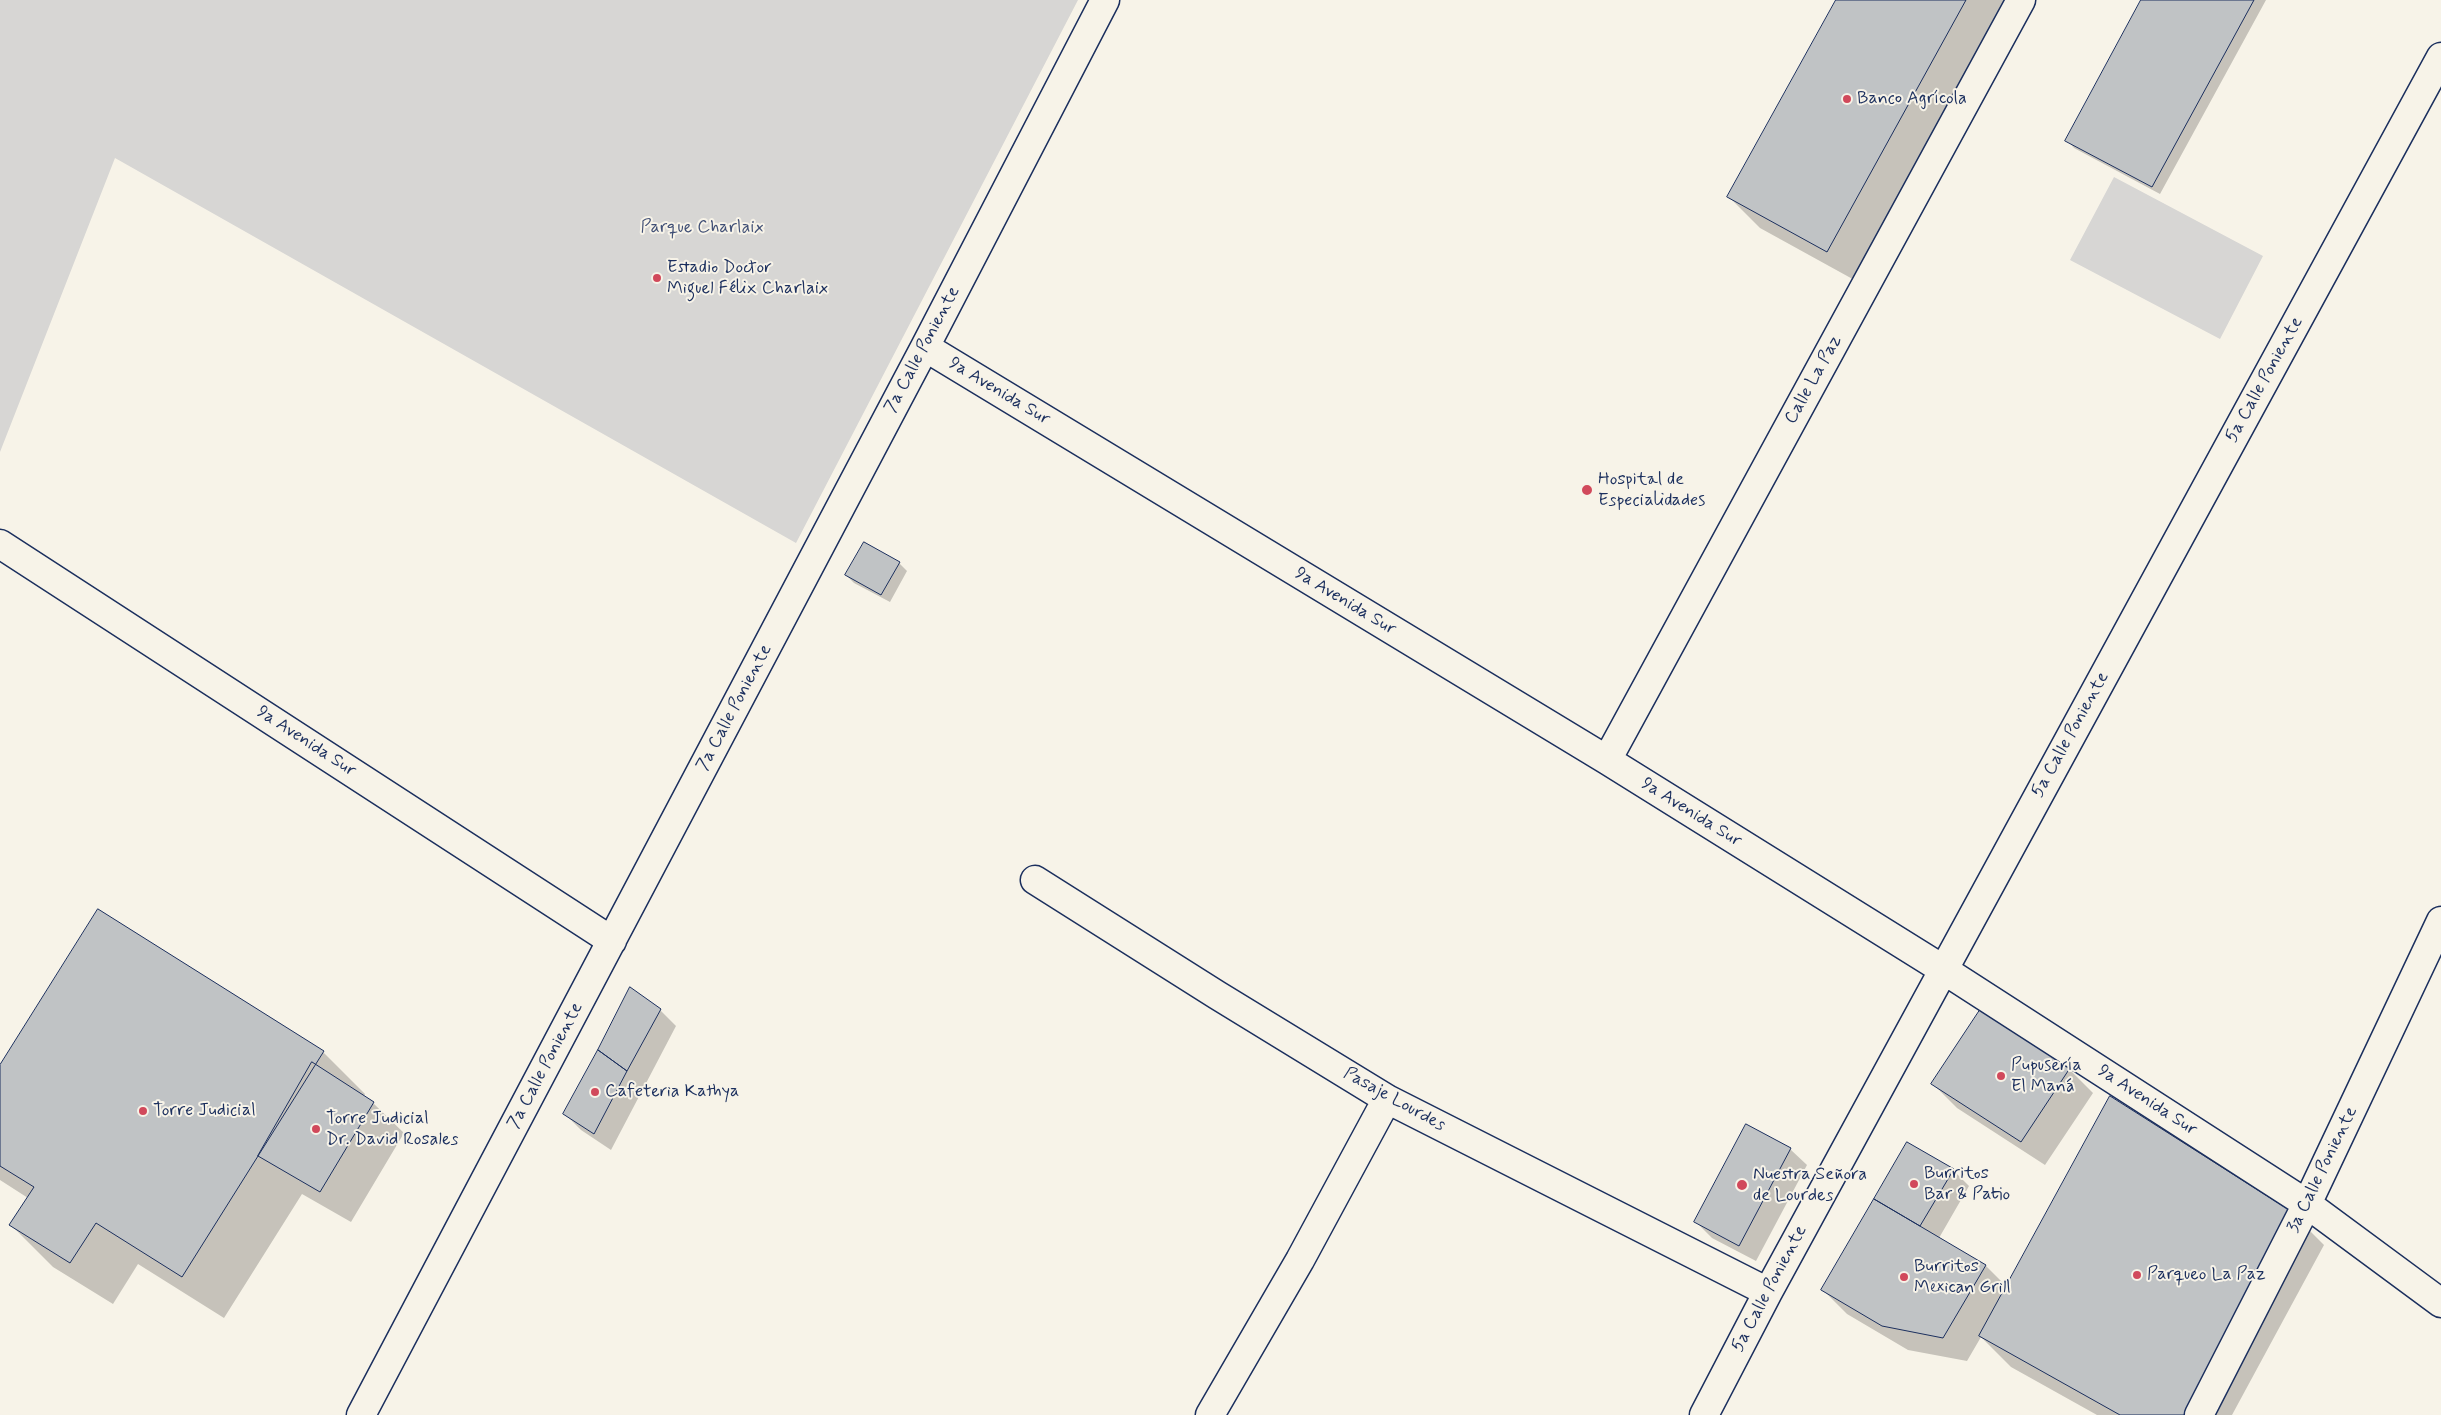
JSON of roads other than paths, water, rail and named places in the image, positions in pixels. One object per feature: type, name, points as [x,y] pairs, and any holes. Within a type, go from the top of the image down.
[{"type":"street","name":"7a Calle Poniente","points":[[361,1415],[925,347],[1105,0]]},
{"type":"street","name":"Calle La Paz","points":[[1607,760],[2021,0]]},
{"type":"street","name":"5a Calle Poniente","points":[[1704,1415],[1768,1292],[2441,57]]},
{"type":"street","name":"9a Avenida Sur","points":[[925,347],[1607,760],[1944,970],[2307,1204],[2441,1303]]},
{"type":"street","name":"9a Avenida Sur","points":[[0,544],[612,941]]},
{"type":"street","name":"Pasaje Lourdes","points":[[1035,880],[1387,1099],[1768,1292]]},
{"type":"street","name":"3a Calle Poniente","points":[[2199,1415],[2307,1204],[2441,921]]},
{"type":"street","points":[[1210,1415],[1300,1260],[1387,1099]]},
{"type":"place","name":"Banco Agrícola","points":[[1847,99]]},
{"type":"place","name":"Estadio Doctor Miguel Félix Charlaix","points":[[657,278]]},
{"type":"place","name":"Hospital de Especialidades","points":[[1587,490]]},
{"type":"place","name":"Pupusería El Maná","points":[[2001,1076]]},
{"type":"place","name":"Cafeteria Kathya","points":[[595,1092]]},
{"type":"place","name":"Torre Judicial","points":[[143,1111]]},
{"type":"place","name":"Torre Judicial Dr. David Rosales","points":[[316,1129]]},
{"type":"place","name":"Burritos Bar & Patio","points":[[1914,1184]]},
{"type":"place","name":"Nuestra Señora de Lourdes","points":[[1742,1185]]},
{"type":"place","name":"Parqueo La Paz","points":[[2137,1275]]},
{"type":"place","name":"Burritos Mexican Grill","points":[[1904,1277]]},
{"type":"park label","name":"Parque Charlaix","points":[[702,228]]}]
